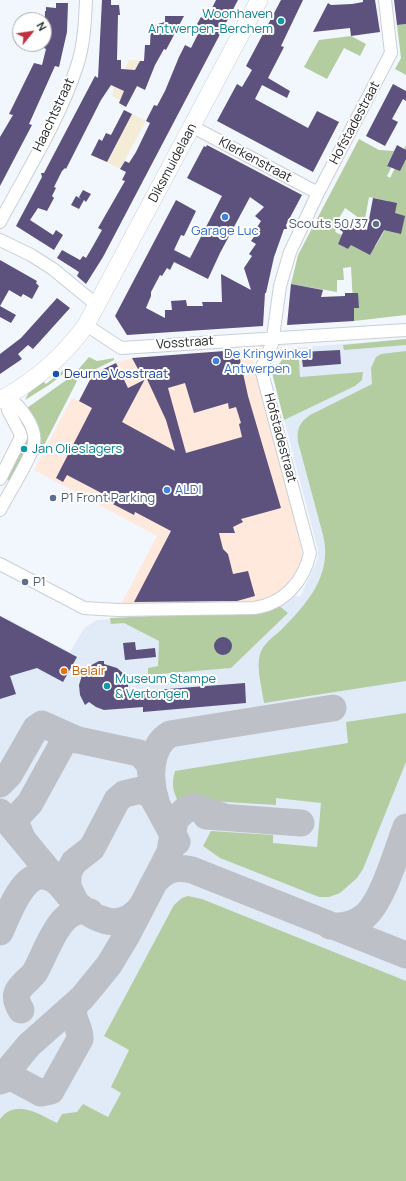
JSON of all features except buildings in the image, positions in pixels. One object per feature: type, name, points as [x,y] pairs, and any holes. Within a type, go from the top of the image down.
[{"type":"street","name":"Haachtstraat","points":[[0,222],[61,106],[77,66],[84,31],[86,0]]},
{"type":"street","name":"Diksmuidelaan","points":[[86,325],[98,306],[259,0]]},
{"type":"street","name":"Hofstadestraat","points":[[0,564],[84,608],[118,610],[265,607],[272,604],[290,591],[308,563],[310,552],[261,369],[273,337],[280,286],[290,252],[318,193],[392,53],[385,0]]},
{"type":"street","name":"Klerkenstraat","points":[[193,127],[318,193]]},
{"type":"street","points":[[0,240],[31,255],[48,266],[98,306]]},
{"type":"street","points":[[3,398],[29,383],[48,368],[78,337],[86,325]]},
{"type":"street","name":"Vosstraat","points":[[86,325],[120,348],[273,337],[406,330]]},
{"type":"street","points":[[0,479],[21,438],[3,398]]},
{"type":"street","points":[[0,510],[5,489],[33,448],[34,437],[19,405],[3,398]]},
{"type":"shaded area","points":[[129,60],[150,61],[127,104],[112,96],[115,82],[122,74]]},
{"type":"shaded area","points":[[124,110],[146,121],[120,169],[99,158]]},
{"type":"shaded area","points":[[406,339],[406,1181],[0,1181],[0,615],[70,652],[85,627],[97,620],[153,616],[153,613],[254,611],[293,595],[300,597],[317,561],[318,550],[272,373],[286,354],[293,348]]},
{"type":"shaded area","points":[[250,349],[301,543],[302,556],[299,568],[291,582],[282,593],[260,604],[121,604],[157,536],[34,470],[72,398],[79,401],[93,374],[116,363],[132,358]]},
{"type":"green space","points":[[406,24],[406,75],[395,69],[401,58],[397,25]]},
{"type":"green space","points":[[351,36],[366,44],[360,56],[344,48],[327,79],[304,67],[319,40]]},
{"type":"green space","points":[[359,139],[379,150],[394,151],[387,165],[391,168],[387,176],[390,178],[406,145],[406,315],[354,321],[351,267],[343,268],[344,280],[337,280],[337,292],[291,284],[298,255]],"holes":[[[369,197],[388,201],[383,233],[375,247],[351,244],[348,249],[338,244],[342,235],[335,232],[337,227],[335,225],[345,208],[362,220],[365,219]]]},
{"type":"green space","points":[[406,339],[406,345],[344,350],[343,345]]},
{"type":"green space","points":[[298,347],[300,377],[363,372],[362,380],[355,386],[284,420],[272,373],[289,351]]},
{"type":"green space","points":[[406,351],[406,681],[264,703],[259,665],[261,650],[271,638],[290,621],[308,599],[321,576],[324,563],[325,550],[323,535],[298,442],[298,430],[304,420],[310,415],[372,384],[371,368],[376,357],[381,354]]},
{"type":"green space","points":[[89,357],[97,361],[114,358],[114,360],[80,377],[75,373]]},
{"type":"green space","points":[[65,369],[67,371],[49,385],[25,400],[29,392],[43,381],[46,384]]},
{"type":"green space","points":[[72,376],[77,381],[39,455],[37,454],[27,408]]},
{"type":"green space","points":[[18,413],[29,432],[28,446],[10,481],[5,478],[23,441],[15,414]]},
{"type":"green space","points":[[278,605],[288,613],[231,668],[148,675],[148,668],[158,666],[159,641],[124,623],[111,624],[110,618],[153,616],[153,613]]},
{"type":"green space","points":[[406,713],[406,762],[363,869],[357,878],[340,893],[329,897],[319,897],[220,858],[203,846],[211,831],[273,835],[273,843],[317,847],[321,803],[276,798],[276,805],[177,799],[175,795],[173,778],[175,771],[348,743],[346,722]]},
{"type":"green space","points":[[188,896],[202,899],[406,981],[406,1181],[0,1181],[0,1119],[6,1113],[20,1109],[28,1110],[57,1123],[62,1114],[77,1112],[83,1104],[108,1117],[121,1093],[111,1087],[129,1050],[104,1036],[174,905],[182,898]]},
{"type":"taxiway","points":[[156,801],[152,783],[152,764],[158,747],[163,739],[170,734],[333,708]]},
{"type":"taxiway","points":[[0,784],[9,775],[36,728],[42,724],[78,740],[139,753],[149,763],[152,780]]},
{"type":"taxiway","points":[[23,840],[17,826],[17,817],[30,803],[63,743],[69,739],[78,740]]},
{"type":"taxiway","points":[[76,903],[68,887],[68,873],[74,862],[92,848],[117,800],[124,794],[141,790],[152,796],[177,842]]},
{"type":"taxiway","points":[[0,1080],[29,1045],[82,998],[109,965],[127,935],[170,852],[175,820],[185,810],[195,807],[225,817]]},
{"type":"taxiway","points":[[0,812],[71,898],[88,912],[106,921],[116,922],[125,920],[134,915],[142,906]]},
{"type":"taxiway","points":[[206,816],[301,823]]},
{"type":"taxiway","points":[[330,926],[353,923],[361,919],[372,909],[384,887],[406,827]]},
{"type":"taxiway","points":[[153,884],[161,875],[170,870],[192,870],[406,955]]},
{"type":"taxiway","points":[[0,932],[15,900],[21,890],[29,882],[37,877],[47,877],[58,883]]},
{"type":"taxiway","points":[[21,1010],[16,995],[20,987],[35,972],[56,931],[63,921],[70,914],[80,911],[90,912]]},
{"type":"taxiway","points":[[0,1081],[11,1077],[41,1093],[51,1091],[80,1039],[79,1029],[73,1012],[77,1003]]},
{"type":"place","name":"Woonhaven Antwerpen-Berchem","points":[[281,21]]},
{"type":"place","name":"Garage Luc","points":[[225,217]]},
{"type":"place","name":"Scouts 50/37","points":[[376,224]]},
{"type":"place","name":"De Kringwinkel Antwerpen","points":[[216,361]]},
{"type":"place","name":"Deurne Vosstraat","points":[[56,374]]},
{"type":"place","name":"Jan Olieslagers","points":[[24,449]]},
{"type":"place","name":"ALDI","points":[[167,490]]},
{"type":"place","name":"P1 Front Parking","points":[[53,498]]},
{"type":"place","name":"P1","points":[[25,582]]},
{"type":"place","name":"Belair","points":[[64,671]]},
{"type":"place","name":"Museum Stampe & Vertongen","points":[[107,686]]}]
